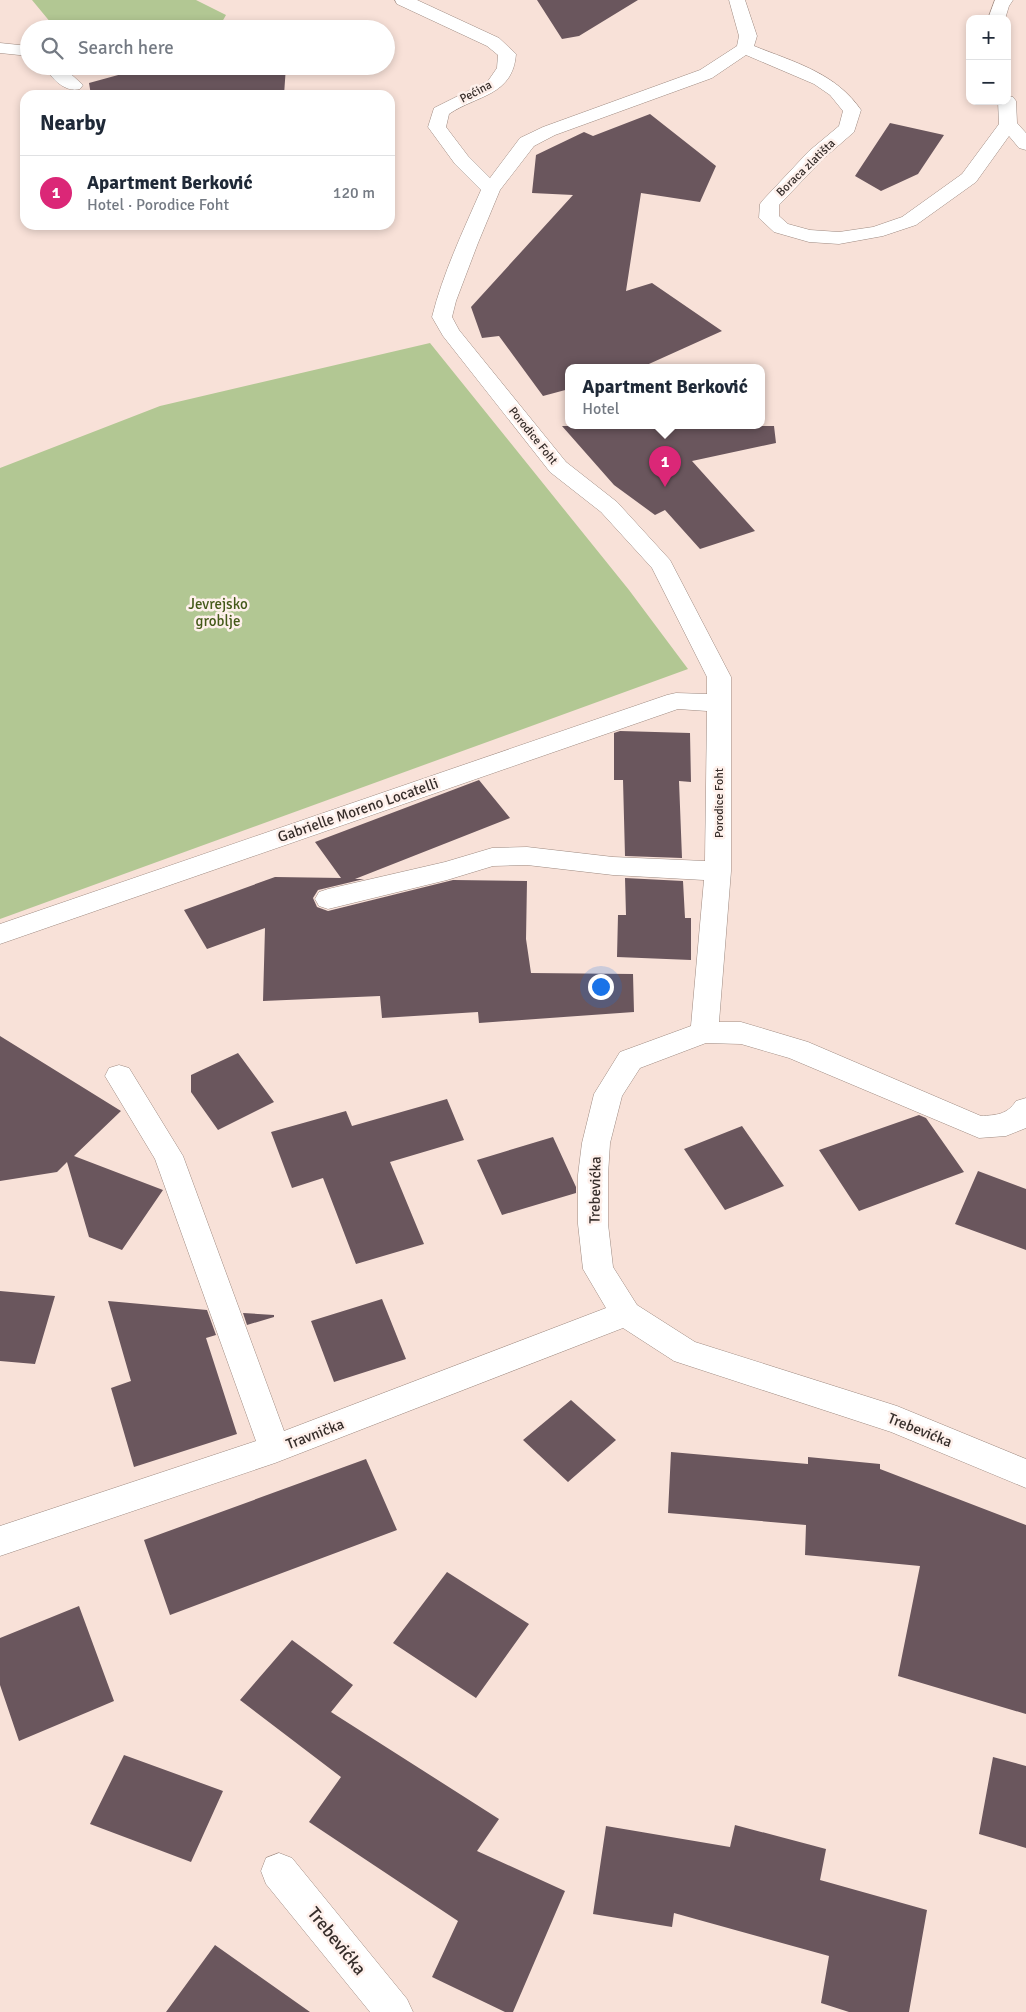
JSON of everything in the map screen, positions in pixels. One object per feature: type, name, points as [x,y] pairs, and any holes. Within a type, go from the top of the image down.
[{"type":"street","name":"Pećina","points":[[403,0],[493,42],[506,54],[506,68],[494,85],[440,112],[437,127],[451,150],[470,171],[491,189]]},
{"type":"street","points":[[737,0],[748,36],[745,48]]},
{"type":"street","points":[[997,15],[1001,4],[1005,0]]},
{"type":"street","points":[[0,48],[20,50]]},
{"type":"street","name":"Porodice Foht","points":[[704,1032],[718,871],[719,677],[662,565],[610,508],[558,467],[450,332],[442,317],[446,301],[468,243],[491,189],[527,142],[572,122],[706,74],[745,48]]},
{"type":"street","name":"Boraca zlatišta","points":[[745,48],[820,80],[836,91],[852,110],[848,128],[816,155],[770,204],[769,218],[781,228],[809,236],[839,238],[876,232],[909,221],[969,178],[1008,124]]},
{"type":"street","points":[[59,75],[74,85]]},
{"type":"street","points":[[1007,105],[1008,124],[1026,144]]},
{"type":"street","name":"Gabrielle Moreno Locatelli","points":[[0,934],[676,702],[720,703]]},
{"type":"street","points":[[328,899],[447,871],[492,857],[527,856],[613,866],[718,871]]},
{"type":"street","name":"Trebevićka","points":[[1026,1109],[1023,1116],[1006,1125],[979,1127],[798,1050],[742,1033],[704,1032],[630,1060],[608,1094],[595,1151],[592,1224],[598,1269],[626,1314],[685,1352],[897,1420],[1026,1474]]},
{"type":"street","points":[[120,1076],[168,1156],[275,1449]]},
{"type":"street","name":"Travnička","points":[[0,1541],[275,1449],[626,1314]]},
{"type":"street","name":"Trebevićka","points":[[279,1871],[394,2012]]},
{"type":"green space","points":[[32,0],[196,0],[226,15],[223,20],[49,20]]},
{"type":"green space","name":"Jevrejsko groblje","points":[[430,343],[629,590],[688,669],[0,919],[0,468],[160,406]]},
{"type":"building","points":[[537,0],[638,0],[579,36],[562,39]]},
{"type":"building","points":[[118,75],[285,75],[284,90],[90,90],[89,83]]},
{"type":"building","points":[[650,114],[716,166],[700,202],[641,193],[626,291],[652,283],[722,331],[649,364],[565,364],[565,390],[543,396],[499,336],[482,338],[471,307],[573,195],[532,193],[536,155],[584,132],[593,136]]},
{"type":"building","points":[[890,123],[944,135],[918,174],[881,191],[855,176]]},
{"type":"building","points":[[562,426],[565,426],[565,429],[765,429],[765,426],[774,426],[776,443],[692,461],[755,531],[700,549],[665,510],[655,515],[614,485]]},
{"type":"building","points":[[620,731],[690,733],[691,782],[679,781],[682,858],[625,856],[623,780],[614,780],[614,733]]},
{"type":"building","points":[[479,780],[510,818],[355,879],[364,879],[318,890],[313,898],[317,907],[328,911],[453,880],[527,881],[526,939],[531,973],[633,974],[634,1012],[479,1023],[478,1012],[382,1018],[380,996],[263,1001],[265,928],[207,949],[184,910],[275,877],[341,878],[315,842]]},
{"type":"building","points":[[625,878],[683,881],[685,918],[691,918],[691,960],[617,957],[618,915],[626,915]]},
{"type":"building","points":[[0,1036],[121,1111],[74,1156],[163,1190],[122,1250],[89,1237],[67,1162],[57,1172],[0,1181]]},
{"type":"building","points":[[238,1053],[274,1102],[218,1130],[191,1092],[191,1075]]},
{"type":"building","points":[[447,1099],[464,1140],[390,1162],[424,1244],[356,1264],[323,1178],[292,1188],[271,1132],[346,1111],[352,1126]]},
{"type":"building","points":[[919,1115],[926,1118],[964,1172],[859,1211],[819,1150]]},
{"type":"building","points":[[742,1126],[784,1186],[725,1210],[684,1149]]},
{"type":"building","points":[[553,1137],[576,1187],[576,1193],[502,1215],[477,1160]]},
{"type":"building","points":[[978,1171],[1026,1189],[1026,1250],[955,1224]]},
{"type":"building","points":[[0,1291],[55,1296],[35,1364],[0,1361]]},
{"type":"building","points":[[382,1299],[406,1359],[334,1382],[311,1321]]},
{"type":"building","points":[[108,1301],[207,1310],[216,1335],[206,1338],[237,1434],[134,1467],[111,1388],[131,1381]]},
{"type":"building","points":[[243,1313],[274,1315],[274,1317],[247,1325]]},
{"type":"building","points":[[571,1400],[616,1440],[568,1482],[523,1440]]},
{"type":"building","points":[[671,1452],[808,1464],[808,1457],[880,1464],[880,1469],[1026,1525],[1026,1714],[898,1676],[920,1566],[805,1555],[806,1525],[668,1513]]},
{"type":"building","points":[[366,1459],[397,1530],[170,1615],[144,1540]]},
{"type":"building","points":[[447,1572],[529,1624],[476,1698],[393,1643]]},
{"type":"building","points":[[79,1606],[114,1701],[19,1741],[0,1685],[0,1638]]},
{"type":"building","points":[[292,1640],[353,1685],[331,1712],[499,1819],[477,1851],[565,1891],[513,2012],[505,2012],[432,1977],[458,1921],[309,1822],[341,1777],[240,1700]]},
{"type":"building","points":[[124,1755],[223,1791],[191,1862],[90,1824]]},
{"type":"building","points":[[993,1757],[1026,1766],[1026,1848],[979,1834]]},
{"type":"building","points":[[735,1825],[826,1849],[820,1880],[927,1910],[909,2012],[849,2012],[821,2003],[829,1956],[674,1913],[672,1927],[593,1914],[606,1826],[730,1847]]},
{"type":"building","points":[[215,1945],[310,2012],[166,2012]]},
{"type":"place","name":"Apartment Berković","points":[[665,487]]}]
